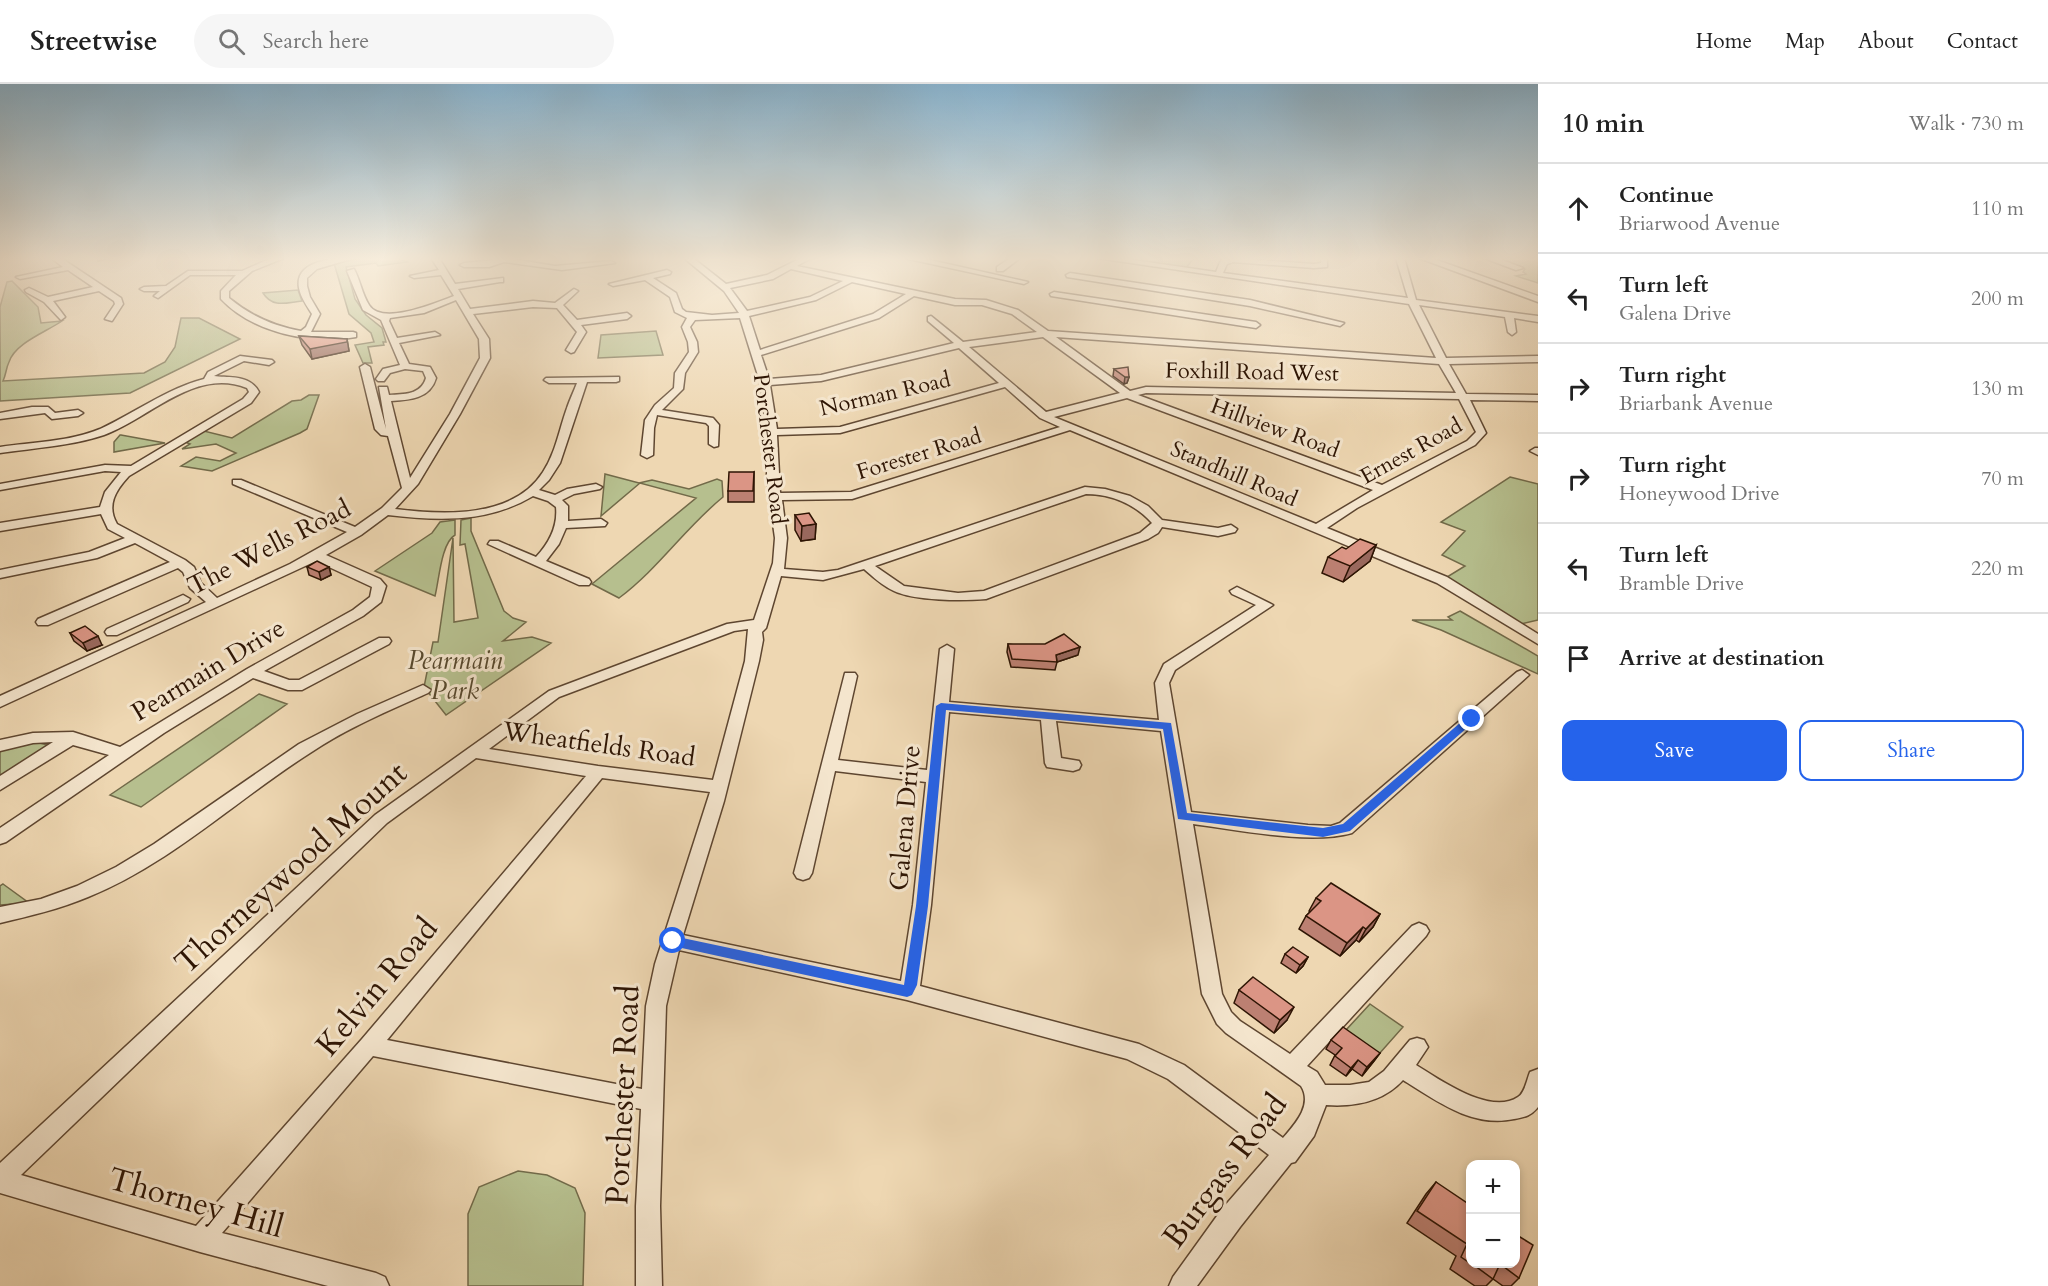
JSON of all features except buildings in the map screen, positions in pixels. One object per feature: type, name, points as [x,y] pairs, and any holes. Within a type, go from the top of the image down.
[{"type":"street","points":[[109,319],[112,314]]},
{"type":"street","points":[[243,314],[265,326],[302,334],[353,335]]},
{"type":"street","points":[[302,334],[310,328],[316,314]]},
{"type":"street","points":[[374,314],[386,318],[406,314]]},
{"type":"street","name":"The Wells Road","points":[[0,702],[316,556],[357,532],[386,511],[408,489],[429,460],[485,358],[484,339],[469,314]]},
{"type":"street","points":[[568,314],[582,332],[581,336]]},
{"type":"street","points":[[686,314],[692,317],[751,314]]},
{"type":"street","points":[[756,354],[879,314]]},
{"type":"street","name":"Hillview Road","points":[[1018,314],[1126,393],[1385,490]]},
{"type":"street","points":[[1139,314],[1224,334],[1441,361],[1538,359]]},
{"type":"street","points":[[1300,314],[1340,323]]},
{"type":"street","name":"Ernest Road","points":[[1317,529],[1353,505],[1477,439],[1481,433],[1480,427],[1441,361],[1419,314]]},
{"type":"street","points":[[1502,314],[1538,319]]},
{"type":"street","points":[[1509,315],[1512,333]]},
{"type":"street","points":[[575,323],[627,316]]},
{"type":"street","name":"Porchester Road","points":[[649,1286],[651,1101],[656,1006],[782,548],[775,497],[772,432],[765,382],[744,316]]},
{"type":"street","points":[[647,455],[650,420],[676,392],[681,382],[680,373],[693,356],[695,345],[686,327],[692,317]]},
{"type":"street","points":[[386,318],[385,321],[405,366]]},
{"type":"street","name":"Standhill Road","points":[[931,320],[1044,416],[1442,580],[1538,640]]},
{"type":"street","points":[[765,382],[821,378],[960,346],[1045,334],[1224,334],[1256,324]]},
{"type":"street","points":[[394,341],[435,335]]},
{"type":"street","points":[[571,350],[575,341],[581,336],[593,335]]},
{"type":"street","points":[[209,381],[208,377],[211,374],[243,355],[269,362]]},
{"type":"street","points":[[385,398],[414,395],[428,387],[431,378],[427,369],[405,366],[383,373],[381,383],[408,489]]},
{"type":"street","points":[[365,367],[380,429],[385,433],[393,433]]},
{"type":"street","points":[[549,380],[616,379]]},
{"type":"street","points":[[386,511],[422,517],[454,517],[493,509],[533,492],[546,477],[560,447],[583,380]]},
{"type":"street","points":[[0,450],[100,432],[187,387],[209,381],[241,381],[251,386],[254,392],[247,401],[132,469],[107,496],[105,510],[112,526],[180,563],[189,570],[195,585],[218,602]]},
{"type":"street","name":"Norman Road","points":[[772,432],[840,429],[1006,384]]},
{"type":"street","name":"Foxhill Road West","points":[[1044,416],[1126,393],[1155,390],[1538,398]]},
{"type":"street","points":[[0,416],[40,410],[48,410],[52,416],[78,413]]},
{"type":"street","points":[[655,412],[706,415],[714,425],[714,444]]},
{"type":"street","name":"Forester Road","points":[[775,497],[852,495],[1070,427]]},
{"type":"street","points":[[399,460],[429,460]]},
{"type":"street","points":[[0,487],[105,468],[132,469]]},
{"type":"street","points":[[237,482],[357,532]]},
{"type":"street","points":[[554,500],[570,491],[590,489]]},
{"type":"street","points":[[777,572],[823,576],[866,565],[1085,491],[1095,490],[1116,494],[1151,514],[1158,523],[1218,532],[1231,529]]},
{"type":"street","points":[[533,492],[554,500],[562,506],[563,513],[552,549],[538,562]]},
{"type":"street","points":[[0,527],[105,510]]},
{"type":"street","points":[[561,525],[601,523]]},
{"type":"street","points":[[866,565],[901,590],[973,598],[987,595],[1144,536],[1154,530],[1158,523]]},
{"type":"street","points":[[0,574],[92,555],[134,539]]},
{"type":"street","points":[[494,544],[585,582]]},
{"type":"street","name":"Pearmain Drive","points":[[0,837],[121,753],[252,672],[358,613],[376,599],[379,585],[375,582],[316,556]]},
{"type":"street","points":[[44,623],[180,563]]},
{"type":"street","points":[[1238,591],[1266,605],[1166,671],[1162,683],[1212,994],[1224,1018],[1233,1027],[1309,1079],[1317,1094],[1341,1095],[1372,1090],[1384,1085],[1417,1047]]},
{"type":"street","points":[[112,632],[183,599]]},
{"type":"street","points":[[154,613],[168,625]]},
{"type":"street","name":"Thorneywood Mount","points":[[0,1180],[381,819],[536,706],[566,688],[732,627],[758,631]]},
{"type":"street","points":[[252,672],[288,686],[302,685],[384,642]]},
{"type":"street","name":"Galena Drive","points":[[907,992],[922,906],[946,649]]},
{"type":"street","points":[[1182,816],[1315,832],[1332,832],[1346,828],[1522,675]]},
{"type":"street","points":[[803,873],[850,676]]},
{"type":"street","points":[[0,915],[23,912],[65,900],[111,880],[304,749],[342,727],[423,690]]},
{"type":"street","points":[[941,706],[1168,726]]},
{"type":"street","points":[[1048,715],[1053,763],[1073,765]]},
{"type":"street","points":[[0,746],[37,737],[74,737],[121,753]]},
{"type":"street","points":[[0,784],[74,737]]},
{"type":"street","name":"Wheatfields Road","points":[[473,752],[598,772],[715,797]]},
{"type":"street","points":[[829,765],[934,777]]},
{"type":"street","name":"Kelvin Road","points":[[200,1240],[369,1046],[598,772]]},
{"type":"street","points":[[1291,1065],[1296,1063],[1419,931]]},
{"type":"street","points":[[673,941],[907,992],[1131,1051],[1176,1072],[1287,1154]]},
{"type":"street","points":[[369,1046],[651,1101]]},
{"type":"street","points":[[1399,1066],[1465,1106],[1492,1112],[1524,1107],[1531,1099],[1538,1079]]},
{"type":"street","name":"Burgass Road","points":[[1182,1286],[1231,1218],[1287,1154],[1306,1128],[1317,1101],[1317,1094]]},
{"type":"street","name":"Thorney Hill","points":[[0,1180],[200,1240],[376,1286]]},
{"type":"green space","points":[[0,314],[39,314],[41,323],[62,321],[32,338],[12,355],[3,381],[144,373],[165,362],[175,347],[181,318],[199,318],[240,339],[130,393],[0,401]]},
{"type":"green space","points":[[349,314],[365,314],[382,328],[386,342],[383,342],[384,345],[368,347],[372,363],[363,363],[355,345],[374,342],[371,333]]},
{"type":"green space","points":[[656,331],[663,355],[598,358],[601,335]]},
{"type":"green space","points":[[309,395],[319,395],[307,429],[300,433],[212,471],[181,466],[196,457],[220,461],[236,453],[216,444],[182,449],[190,444],[185,442],[204,431],[232,438],[292,401],[301,400]]},
{"type":"green space","points":[[120,435],[165,443],[114,452],[114,442]]},
{"type":"green space","points":[[605,474],[639,483],[652,480],[689,489],[717,479],[722,481],[723,497],[633,587],[619,598],[592,584],[696,498],[640,483],[601,516]]},
{"type":"green space","points":[[1510,477],[1538,484],[1538,620],[1521,624],[1447,577],[1465,566],[1442,555],[1465,531],[1441,522]]},
{"type":"green space","name":"Pearmain Park","points":[[471,518],[471,531],[504,611],[513,618],[526,622],[503,641],[532,637],[551,643],[446,715],[424,687],[433,642],[438,642],[453,538],[454,622],[478,618],[465,544],[460,545],[461,520]]},
{"type":"green space","points":[[455,520],[455,535],[450,539],[441,563],[435,596],[375,571],[432,533],[440,522]]},
{"type":"green space","points":[[1460,611],[1538,656],[1538,674],[1441,630],[1412,620],[1452,620],[1448,617]]},
{"type":"green space","points":[[259,694],[287,704],[141,807],[110,795]]},
{"type":"green space","points":[[36,742],[47,745],[46,748],[0,781],[0,749]]},
{"type":"green space","points":[[3,884],[29,903],[0,905],[0,886]]},
{"type":"green space","points":[[1370,1004],[1403,1027],[1379,1054],[1346,1030]]},
{"type":"green space","points":[[518,1171],[547,1175],[575,1188],[585,1213],[583,1286],[468,1286],[468,1214],[479,1187]]},
{"type":"route","points":[[673,941],[907,992],[922,906],[941,706],[1168,726],[1182,816],[1323,832],[1346,828],[1472,719]]}]
